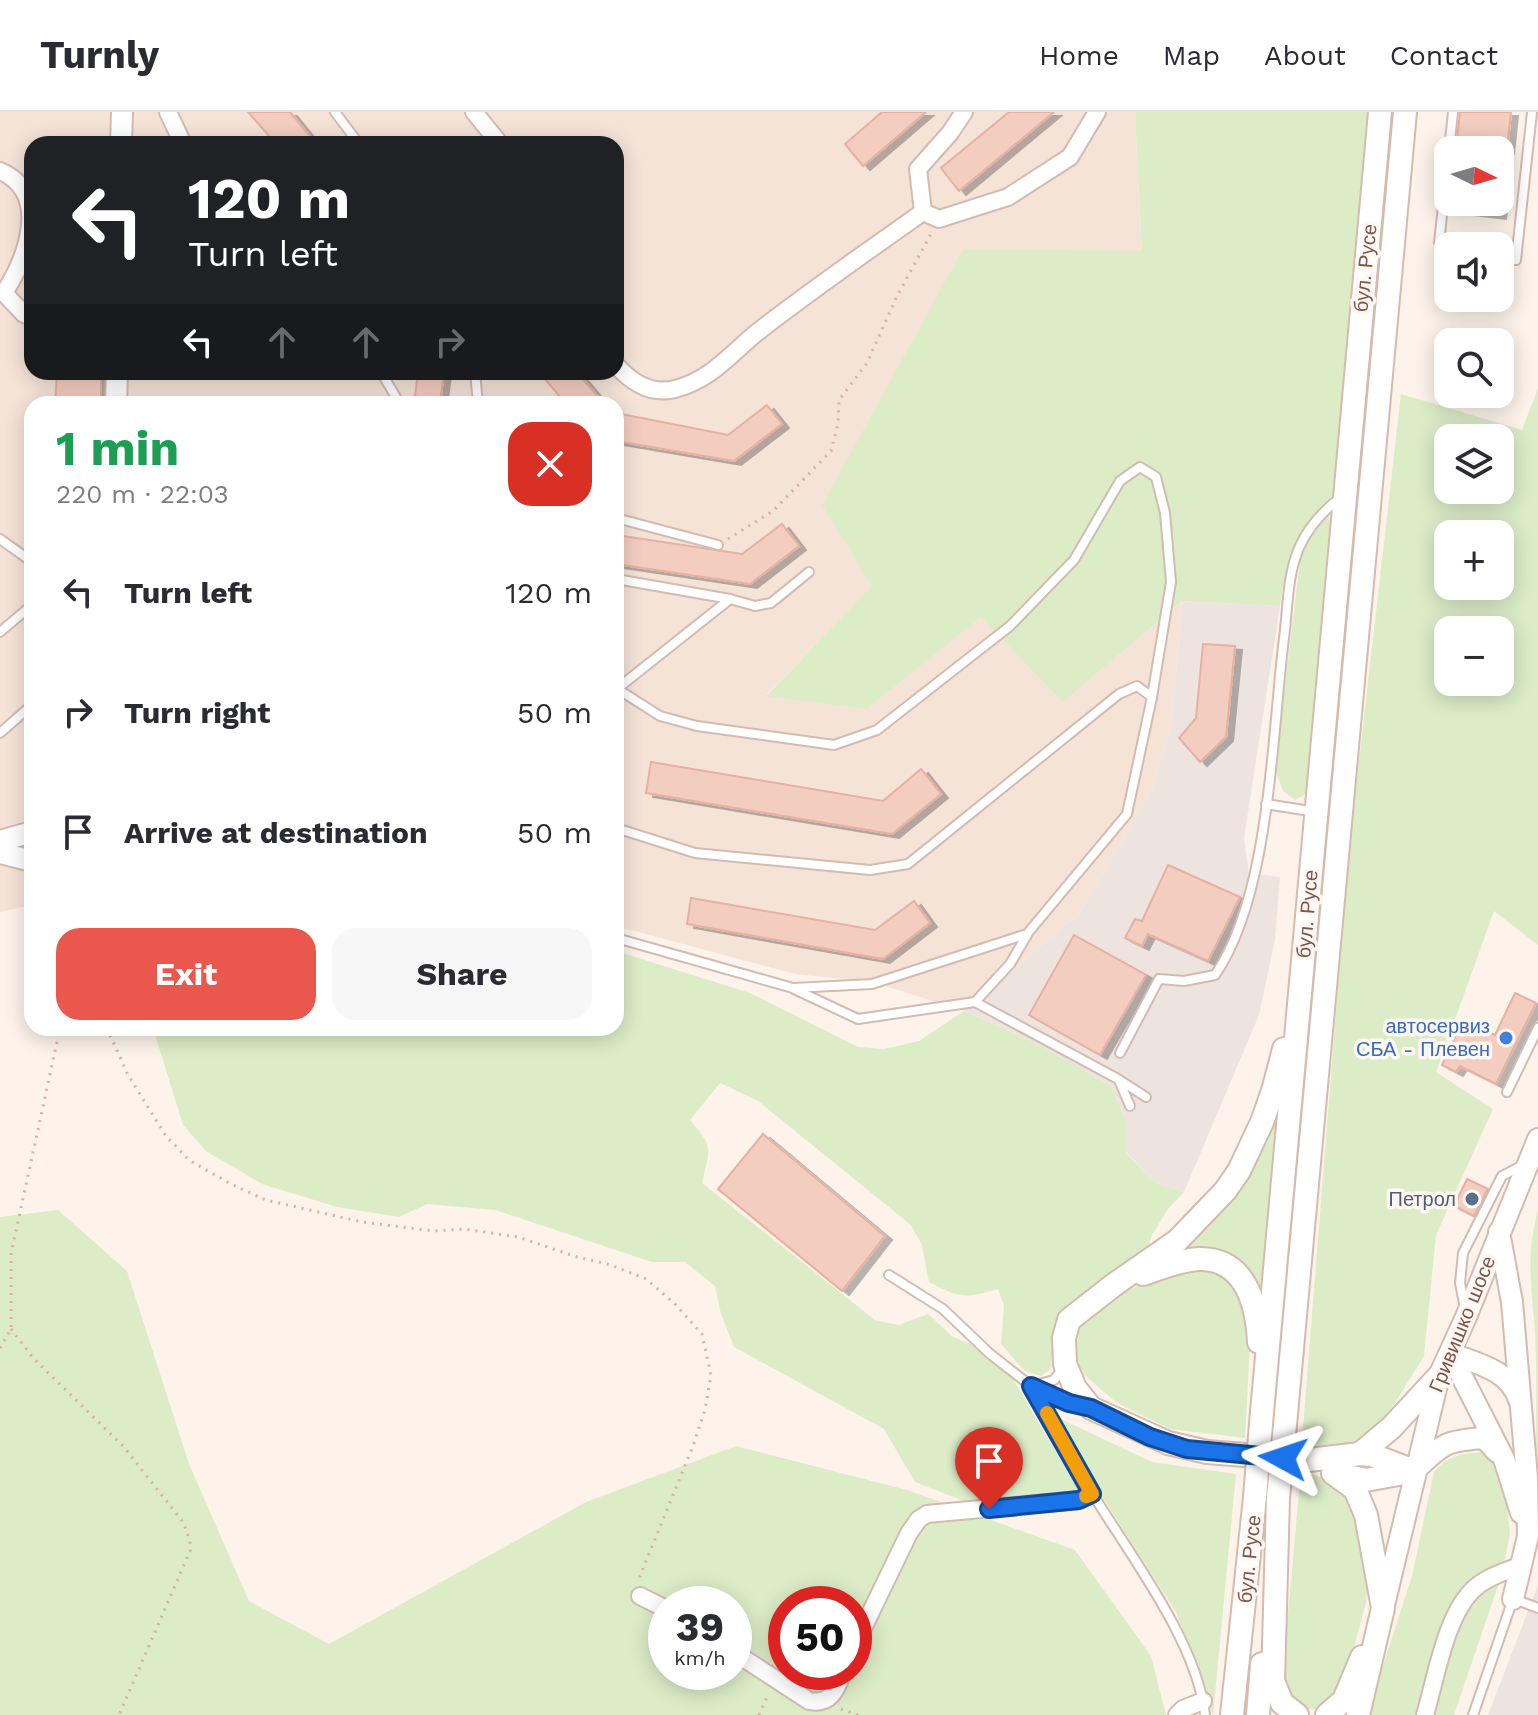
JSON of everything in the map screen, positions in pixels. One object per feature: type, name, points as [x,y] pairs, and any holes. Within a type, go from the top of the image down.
[{"type":"main road","name":"бул. Русе","points":[[1232,1715],[1255,1497],[1380,112]]},
{"type":"main road","name":"бул. Русе","points":[[1258,1715],[1405,112]]},
{"type":"main road","points":[[1301,978],[1273,1091],[1239,1171],[1212,1208],[1177,1241],[1069,1320],[1064,1338],[1065,1364],[1075,1388],[1091,1408],[1150,1437],[1187,1449],[1309,1460],[1372,1455],[1414,1471]]},
{"type":"main road","points":[[1115,1284],[1170,1265],[1201,1259],[1226,1266],[1237,1274],[1246,1283],[1258,1323],[1262,1412]]},
{"type":"main road","points":[[1360,1454],[1392,1427],[1439,1376]]},
{"type":"main road","points":[[1309,1460],[1355,1489],[1366,1515],[1383,1608],[1358,1715]]},
{"type":"main road","points":[[1333,1473],[1366,1480],[1414,1471]]},
{"type":"main road","points":[[1278,1498],[1273,1681],[1282,1703],[1297,1715]]},
{"type":"main road","points":[[1327,1715],[1344,1700],[1383,1608]]},
{"type":"street","points":[[121,136],[122,112]]},
{"type":"street","points":[[168,112],[179,136]]},
{"type":"street","points":[[474,112],[494,136]]},
{"type":"street","points":[[931,216],[918,169],[964,112]]},
{"type":"street","points":[[624,373],[635,383],[655,391],[673,389],[705,378],[745,340],[836,272],[931,216],[1008,197],[1070,157],[1097,112]]},
{"type":"street","points":[[0,171],[9,175],[24,192]]},
{"type":"street","points":[[24,249],[19,269],[2,294],[24,314]]},
{"type":"street","points":[[0,841],[24,834]]},
{"type":"street","points":[[0,853],[24,859]]},
{"type":"street","name":"Гривишко шосе","points":[[1383,1608],[1439,1376],[1538,1139]]},
{"type":"street","points":[[1499,1232],[1512,1302],[1533,1533],[1513,1599]]},
{"type":"street","points":[[1450,1353],[1500,1373],[1514,1386],[1522,1411]]},
{"type":"street","points":[[1450,1353],[1504,1459],[1533,1533]]},
{"type":"street","points":[[1414,1471],[1442,1445],[1460,1440],[1484,1438],[1504,1459]]},
{"type":"street","points":[[872,1610],[909,1533],[927,1514],[1079,1500],[1092,1494]]},
{"type":"street","points":[[1425,1715],[1454,1619],[1464,1600],[1488,1579],[1522,1565]]},
{"type":"street","points":[[640,1596],[648,1600]]},
{"type":"street","points":[[791,1690],[809,1701],[819,1703],[828,1700],[836,1690]]},
{"type":"street","points":[[1177,1715],[1183,1709],[1204,1708]]},
{"type":"lane","points":[[335,112],[353,136]]},
{"type":"lane","points":[[1450,136],[1453,112]]},
{"type":"lane","points":[[1514,260],[1532,112]]},
{"type":"lane","points":[[624,693],[660,716],[697,726],[834,745],[877,730],[1010,626],[1074,560],[1120,481],[1140,467],[1156,477],[1165,513],[1171,582],[1152,697],[1127,814],[1027,934],[1010,964],[975,1002]]},
{"type":"lane","points":[[1120,1053],[1159,979],[1184,981],[1215,975],[1231,953],[1252,887],[1266,804],[1291,572],[1298,549],[1314,522],[1344,494]]},
{"type":"lane","points":[[624,520],[718,545]]},
{"type":"lane","points":[[0,539],[24,556]]},
{"type":"lane","points":[[624,580],[755,606],[771,603],[809,572]]},
{"type":"lane","points":[[624,682],[730,599]]},
{"type":"lane","points":[[0,632],[24,612]]},
{"type":"lane","points":[[624,831],[695,853],[870,870],[908,864],[1119,694],[1137,686],[1152,697]]},
{"type":"lane","points":[[0,733],[24,712]]},
{"type":"lane","points":[[1266,804],[1316,812]]},
{"type":"lane","points":[[793,988],[872,984],[1027,934]]},
{"type":"lane","points":[[624,940],[793,988],[858,1019],[975,1002],[1146,1097]]},
{"type":"lane","points":[[1507,1092],[1538,1028]]},
{"type":"lane","points":[[1118,1079],[1130,1106]]},
{"type":"lane","points":[[1466,1317],[1460,1283],[1463,1253],[1502,1176],[1528,1163]]},
{"type":"lane","points":[[889,1275],[943,1309],[989,1353],[1031,1386],[1069,1403],[1091,1408]]},
{"type":"lane","points":[[1031,1386],[1054,1380],[1065,1364]]},
{"type":"lane","points":[[1031,1386],[1092,1494],[1158,1596],[1198,1679],[1204,1708]]},
{"type":"lane","points":[[1473,1715],[1533,1533]]},
{"type":"lane","points":[[1513,1599],[1538,1608]]},
{"type":"path","points":[[718,545],[773,511],[831,451],[838,424],[839,400],[867,363],[931,216]]},
{"type":"path","points":[[0,1348],[11,1329],[11,1254],[58,1036]]},
{"type":"path","points":[[111,1036],[128,1075],[166,1136],[189,1160],[231,1184],[266,1200],[362,1222],[433,1231],[464,1229],[529,1240],[646,1279],[674,1303],[702,1334],[711,1375],[705,1410],[693,1446],[640,1576],[640,1596]]},
{"type":"path","points":[[11,1329],[33,1358],[123,1446],[183,1522],[190,1541],[190,1551],[119,1715]]},
{"type":"path","points":[[759,1715],[770,1690]]},
{"type":"path","points":[[828,1700],[842,1710],[858,1715]]},
{"type":"shaded area","points":[[0,112],[1135,112],[1142,251],[873,586],[766,695],[867,709],[981,616],[1064,701],[1182,601],[1172,723],[1153,788],[1079,914],[964,1011],[873,982],[795,974],[624,928],[624,396],[24,396],[24,907],[0,912]]},
{"type":"shaded area","points":[[1182,601],[1280,606],[1244,838],[1249,873],[1280,877],[1275,940],[1259,1015],[1184,1192],[1154,1182],[1126,1152],[1126,1121],[1111,1086],[1038,1044],[964,1011],[1079,914],[1153,788],[1172,723]]},
{"type":"shaded area","points":[[1538,1585],[1538,1715],[1488,1715]]},
{"type":"green space","points":[[1135,112],[1372,112],[1336,492],[1297,543],[1291,556],[1280,606],[1182,601],[1063,702],[981,617],[867,709],[766,696],[872,586],[822,505],[963,249],[1142,251]]},
{"type":"green space","points":[[1538,388],[1538,945],[1494,911],[1436,1072],[1493,1109],[1436,1235],[1424,1356],[1382,1424],[1355,1451],[1301,1453],[1349,848],[1401,394],[1434,404],[1434,408],[1448,408],[1502,424],[1434,424],[1434,504],[1514,504],[1514,428],[1522,430]]},
{"type":"green space","points":[[1328,515],[1331,526],[1306,794],[1295,800],[1283,791],[1275,768],[1302,552],[1313,528]]},
{"type":"green space","points":[[624,954],[750,993],[858,1047],[884,1049],[919,1041],[964,1011],[1038,1044],[1111,1086],[1126,1121],[1126,1153],[1154,1182],[1184,1192],[1168,1209],[1152,1235],[1144,1259],[1064,1314],[1052,1353],[1051,1368],[1041,1376],[1025,1371],[1001,1344],[1004,1306],[998,1289],[962,1295],[929,1282],[922,1245],[911,1225],[758,1101],[720,1083],[690,1120],[708,1148],[702,1183],[875,1320],[898,1325],[928,1314],[953,1337],[999,1355],[1078,1490],[966,1502],[915,1482],[884,1429],[734,1347],[721,1314],[715,1286],[685,1262],[652,1262],[495,1210],[427,1204],[399,1217],[337,1207],[262,1184],[206,1151],[183,1125],[155,1036],[624,1036]]},
{"type":"green space","points":[[1279,1100],[1262,1307],[1244,1270],[1159,1261],[1186,1242]]},
{"type":"green space","points":[[58,1210],[127,1271],[189,1464],[249,1601],[329,1644],[586,1502],[736,1446],[907,1490],[1075,1550],[1151,1656],[1166,1715],[0,1715],[0,1217]]},
{"type":"green space","points":[[1538,1210],[1538,1523],[1535,1531],[1536,1382],[1531,1257]]},
{"type":"green space","points":[[1187,1267],[1210,1267],[1231,1278],[1251,1323],[1245,1438],[1170,1429],[1117,1403],[1082,1373],[1075,1352],[1080,1327],[1123,1292]]},
{"type":"green space","points":[[1042,1410],[1152,1462],[1236,1474],[1213,1715],[1176,1612],[1100,1493]]},
{"type":"green space","points":[[1482,1452],[1496,1462],[1506,1493],[1510,1534],[1501,1577],[1454,1715],[1367,1715],[1412,1576],[1434,1472],[1455,1456]]},
{"type":"green space","points":[[1301,1470],[1342,1485],[1352,1495],[1369,1575],[1366,1603],[1343,1688],[1321,1709],[1306,1709],[1291,1701],[1282,1678]]},
{"type":"building","points":[[248,112],[290,112],[310,136],[269,136]]},
{"type":"building","points":[[882,112],[926,112],[863,166],[845,144]]},
{"type":"building","points":[[1009,112],[1054,112],[959,191],[941,168]]},
{"type":"building","points":[[1460,112],[1511,112],[1508,136],[1457,136]]},
{"type":"building","points":[[56,380],[101,380],[101,396],[56,396]]},
{"type":"building","points":[[417,380],[443,380],[442,396],[415,396]]},
{"type":"building","points":[[546,380],[584,380],[597,396],[559,396]]},
{"type":"building","points":[[767,405],[782,424],[734,461],[624,442],[624,415],[728,435]]},
{"type":"building","points":[[782,524],[799,546],[750,584],[624,565],[624,536],[742,554]]},
{"type":"building","points":[[1203,644],[1235,646],[1226,737],[1200,762],[1179,738],[1196,718]]},
{"type":"building","points":[[651,762],[883,801],[921,769],[941,794],[892,834],[646,793]]},
{"type":"building","points":[[1168,865],[1240,897],[1208,961],[1148,934],[1142,946],[1125,938],[1135,919],[1142,921]]},
{"type":"building","points":[[691,898],[875,930],[914,901],[930,923],[883,959],[687,924]]},
{"type":"building","points":[[1074,935],[1146,975],[1100,1055],[1029,1015]]},
{"type":"building","points":[[1515,993],[1536,1003],[1496,1084],[1460,1066],[1456,1072],[1442,1065],[1463,1020],[1495,1035]]},
{"type":"building","points":[[763,1134],[885,1236],[842,1291],[718,1189]]},
{"type":"building","name":"Петрол","points":[[1467,1179],[1488,1189],[1474,1216],[1454,1206]]},
{"type":"slow traffic","points":[[1047,1413],[1092,1494],[1086,1496]]},
{"type":"place","name":"автосервиз СБА - Плевен","points":[[1506,1038]]},
{"type":"place","name":"Петрол","points":[[1472,1199]]},
{"type":"route","points":[[989,1509],[1079,1500],[1092,1494],[1031,1386],[1069,1403],[1091,1408],[1150,1437],[1187,1449],[1283,1458]]}]
